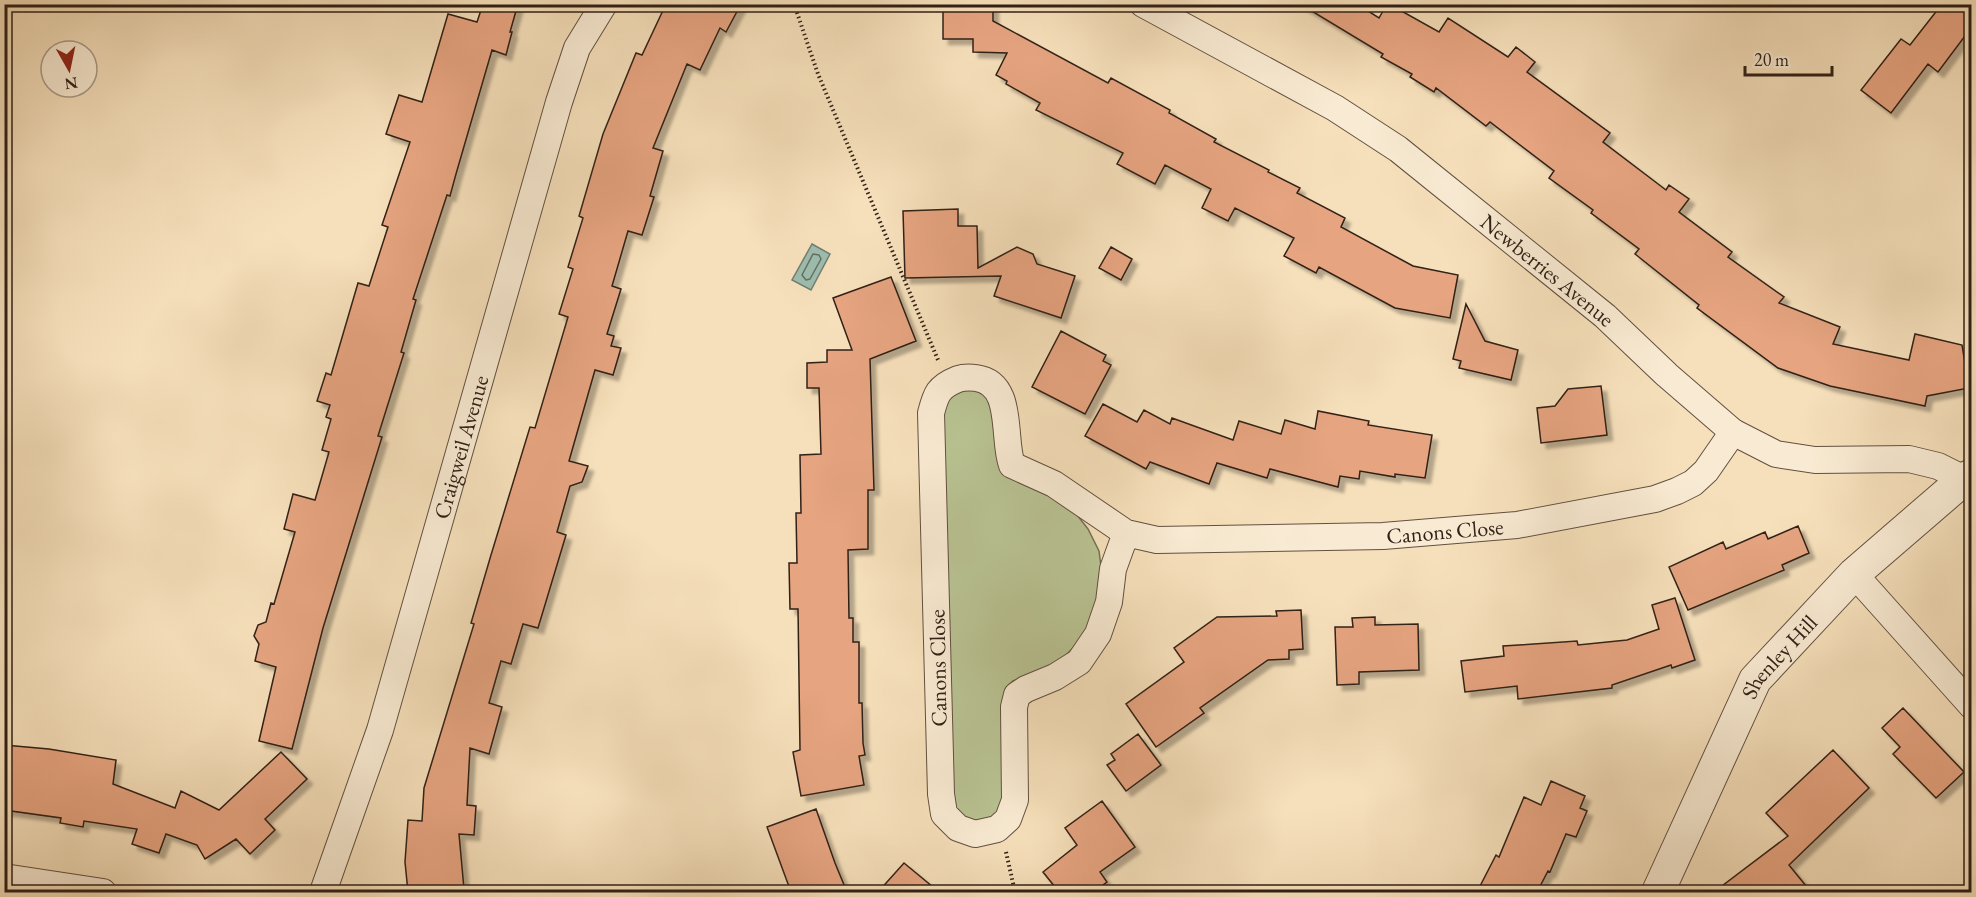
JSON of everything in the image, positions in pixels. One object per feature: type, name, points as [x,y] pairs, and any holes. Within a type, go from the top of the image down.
[{"type":"street","name":"Craigweil Avenue","points":[[323,892],[380,730],[559,102],[577,48],[604,4]]},
{"type":"street","name":"Newberries Avenue","points":[[1143,4],[1335,108],[1398,149],[1605,316],[1667,375],[1733,432],[1776,454],[1815,460],[1909,459],[1968,477]]},
{"type":"street","name":"Canons Close","points":[[997,829],[975,834],[958,828],[944,814],[941,794],[931,413],[936,394],[947,383],[964,376],[984,379],[999,394],[1005,411],[1008,455],[1012,465],[1054,484],[1126,533],[1157,540],[1383,536],[1517,525],[1655,499],[1677,491],[1693,483],[1706,471],[1733,432]]},
{"type":"street","name":"Shenley Hill","points":[[1658,892],[1755,680],[1854,574],[1968,477]]},
{"type":"street","points":[[997,829],[1008,819],[1015,800],[1014,707],[1017,696],[1026,689],[1055,677],[1079,662],[1098,634],[1109,602],[1113,569],[1126,533]]},
{"type":"street","points":[[1854,574],[1971,706]]},
{"type":"street","points":[[4,877],[103,892]]},
{"type":"path","points":[[794,4],[818,74],[947,383]]},
{"type":"path","points":[[997,829],[1008,859],[1015,892]]},
{"type":"green space","points":[[969,387],[989,397],[1026,482],[1070,506],[1088,529],[1099,551],[1103,582],[1099,606],[1079,642],[1065,656],[1045,669],[1013,681],[1007,687],[1004,802],[990,821],[969,823],[953,809],[943,404],[948,394]]},
{"type":"water","points":[[812,244],[830,254],[811,290],[792,280]]},
{"type":"building","points":[[483,4],[518,4],[506,55],[492,50],[450,196],[447,195],[413,299],[416,300],[401,352],[404,353],[378,436],[382,437],[323,628],[292,749],[259,741],[276,667],[255,661],[259,644],[254,636],[258,625],[266,622],[271,603],[274,604],[295,532],[284,529],[293,494],[315,500],[329,452],[322,450],[331,419],[326,417],[330,405],[317,401],[326,373],[331,375],[358,283],[369,286],[388,227],[382,225],[410,142],[386,134],[399,95],[422,102],[448,14],[477,22]]},
{"type":"building","points":[[666,4],[741,4],[726,32],[720,28],[700,70],[687,64],[653,148],[663,151],[650,196],[654,197],[642,235],[628,231],[612,286],[621,289],[607,334],[614,336],[611,346],[621,348],[613,375],[595,370],[569,461],[588,466],[582,482],[570,486],[557,532],[566,535],[538,628],[523,624],[511,664],[501,661],[489,703],[502,707],[489,754],[470,748],[467,805],[476,806],[474,835],[459,834],[464,889],[449,892],[408,892],[405,862],[408,820],[422,821],[424,788],[474,624],[471,623],[530,427],[535,428],[568,317],[559,314],[573,269],[568,267],[583,218],[579,216],[603,134],[636,53],[642,55]]},
{"type":"building","points":[[943,4],[993,4],[993,21],[1108,83],[1111,78],[1170,110],[1169,113],[1216,139],[1214,142],[1269,170],[1268,172],[1300,188],[1297,193],[1345,218],[1341,227],[1413,266],[1458,275],[1450,318],[1395,308],[1319,267],[1316,273],[1284,256],[1294,238],[1235,208],[1228,221],[1202,208],[1211,189],[1165,165],[1155,184],[1117,164],[1123,153],[1036,110],[1040,103],[1006,84],[1007,81],[996,75],[1007,53],[973,52],[973,39],[943,39]]},
{"type":"building","points":[[1300,4],[1357,4],[1379,18],[1389,4],[1439,32],[1448,18],[1508,57],[1516,47],[1535,62],[1527,72],[1610,133],[1603,142],[1666,190],[1669,185],[1689,199],[1679,212],[1732,252],[1728,257],[1784,297],[1779,303],[1840,327],[1833,344],[1909,360],[1915,334],[1962,345],[1969,388],[1927,396],[1925,406],[1830,386],[1778,368],[1697,308],[1699,305],[1635,254],[1639,249],[1591,213],[1593,210],[1549,178],[1554,171],[1490,122],[1486,126],[1436,88],[1434,92],[1410,77],[1412,74],[1381,57],[1383,54]]},
{"type":"building","points":[[1942,4],[1954,4],[1971,18],[1971,28],[1938,72],[1928,64],[1891,113],[1861,90],[1901,39],[1910,45]]},
{"type":"building","points":[[958,209],[958,226],[977,226],[978,268],[1017,247],[1033,254],[1037,264],[1075,276],[1061,318],[994,296],[1001,276],[905,278],[903,211]]},
{"type":"building","points":[[1111,247],[1132,259],[1121,280],[1099,268]]},
{"type":"building","points":[[891,277],[916,341],[870,359],[874,490],[868,490],[868,549],[848,550],[849,618],[853,618],[853,642],[859,642],[859,703],[862,703],[865,755],[859,756],[864,785],[801,796],[793,752],[800,750],[798,609],[790,609],[789,563],[797,563],[796,513],[801,513],[800,455],[821,454],[819,388],[807,388],[807,363],[827,362],[827,350],[852,350],[833,298]]},
{"type":"building","points":[[1466,304],[1485,341],[1518,350],[1511,380],[1459,368],[1461,361],[1453,359]]},
{"type":"building","points":[[1061,331],[1106,355],[1103,361],[1111,365],[1085,414],[1032,387]]},
{"type":"building","points":[[1601,386],[1607,435],[1541,443],[1537,408],[1555,406],[1568,389]]},
{"type":"building","points":[[1103,404],[1137,422],[1144,410],[1170,424],[1172,418],[1233,440],[1239,421],[1281,434],[1285,420],[1315,429],[1318,411],[1369,421],[1368,425],[1432,435],[1425,478],[1395,474],[1395,477],[1360,471],[1359,479],[1340,476],[1338,487],[1270,469],[1267,478],[1217,463],[1209,484],[1150,462],[1146,469],[1085,436]]},
{"type":"building","points":[[1798,526],[1809,553],[1782,565],[1784,570],[1688,610],[1669,567],[1723,542],[1726,549],[1765,532],[1768,539]]},
{"type":"building","points":[[1675,598],[1695,660],[1672,668],[1671,665],[1612,685],[1612,688],[1518,699],[1517,686],[1465,692],[1461,661],[1504,656],[1503,646],[1577,641],[1578,645],[1627,640],[1659,629],[1652,605]]},
{"type":"building","points":[[1301,610],[1303,649],[1289,650],[1289,659],[1268,660],[1200,708],[1204,713],[1156,747],[1126,704],[1184,662],[1174,648],[1217,617],[1277,616],[1276,611]]},
{"type":"building","points":[[1375,617],[1375,625],[1418,624],[1419,670],[1359,672],[1359,684],[1337,685],[1335,627],[1353,627],[1352,618]]},
{"type":"building","points":[[1903,708],[1964,772],[1936,798],[1893,754],[1900,747],[1882,728]]},
{"type":"building","points":[[1138,734],[1161,765],[1126,791],[1107,765],[1115,760],[1111,754]]},
{"type":"building","points":[[4,745],[49,749],[116,760],[113,784],[175,808],[181,791],[219,810],[281,752],[307,779],[265,819],[275,830],[250,854],[236,839],[205,859],[197,845],[166,834],[159,853],[132,844],[137,829],[84,821],[83,827],[60,823],[61,818],[4,810]]},
{"type":"building","points":[[1833,750],[1869,788],[1789,865],[1811,892],[1714,892],[1788,836],[1766,813]]},
{"type":"building","points":[[1551,781],[1585,796],[1580,808],[1587,811],[1576,837],[1566,834],[1550,872],[1548,871],[1537,892],[1477,892],[1496,855],[1499,857],[1524,797],[1541,805]]},
{"type":"building","points":[[1102,801],[1135,847],[1100,872],[1107,882],[1093,892],[1059,892],[1043,872],[1077,845],[1065,828]]},
{"type":"building","points":[[816,809],[847,892],[791,892],[767,827]]},
{"type":"building","points":[[904,863],[939,892],[878,892]]}]
